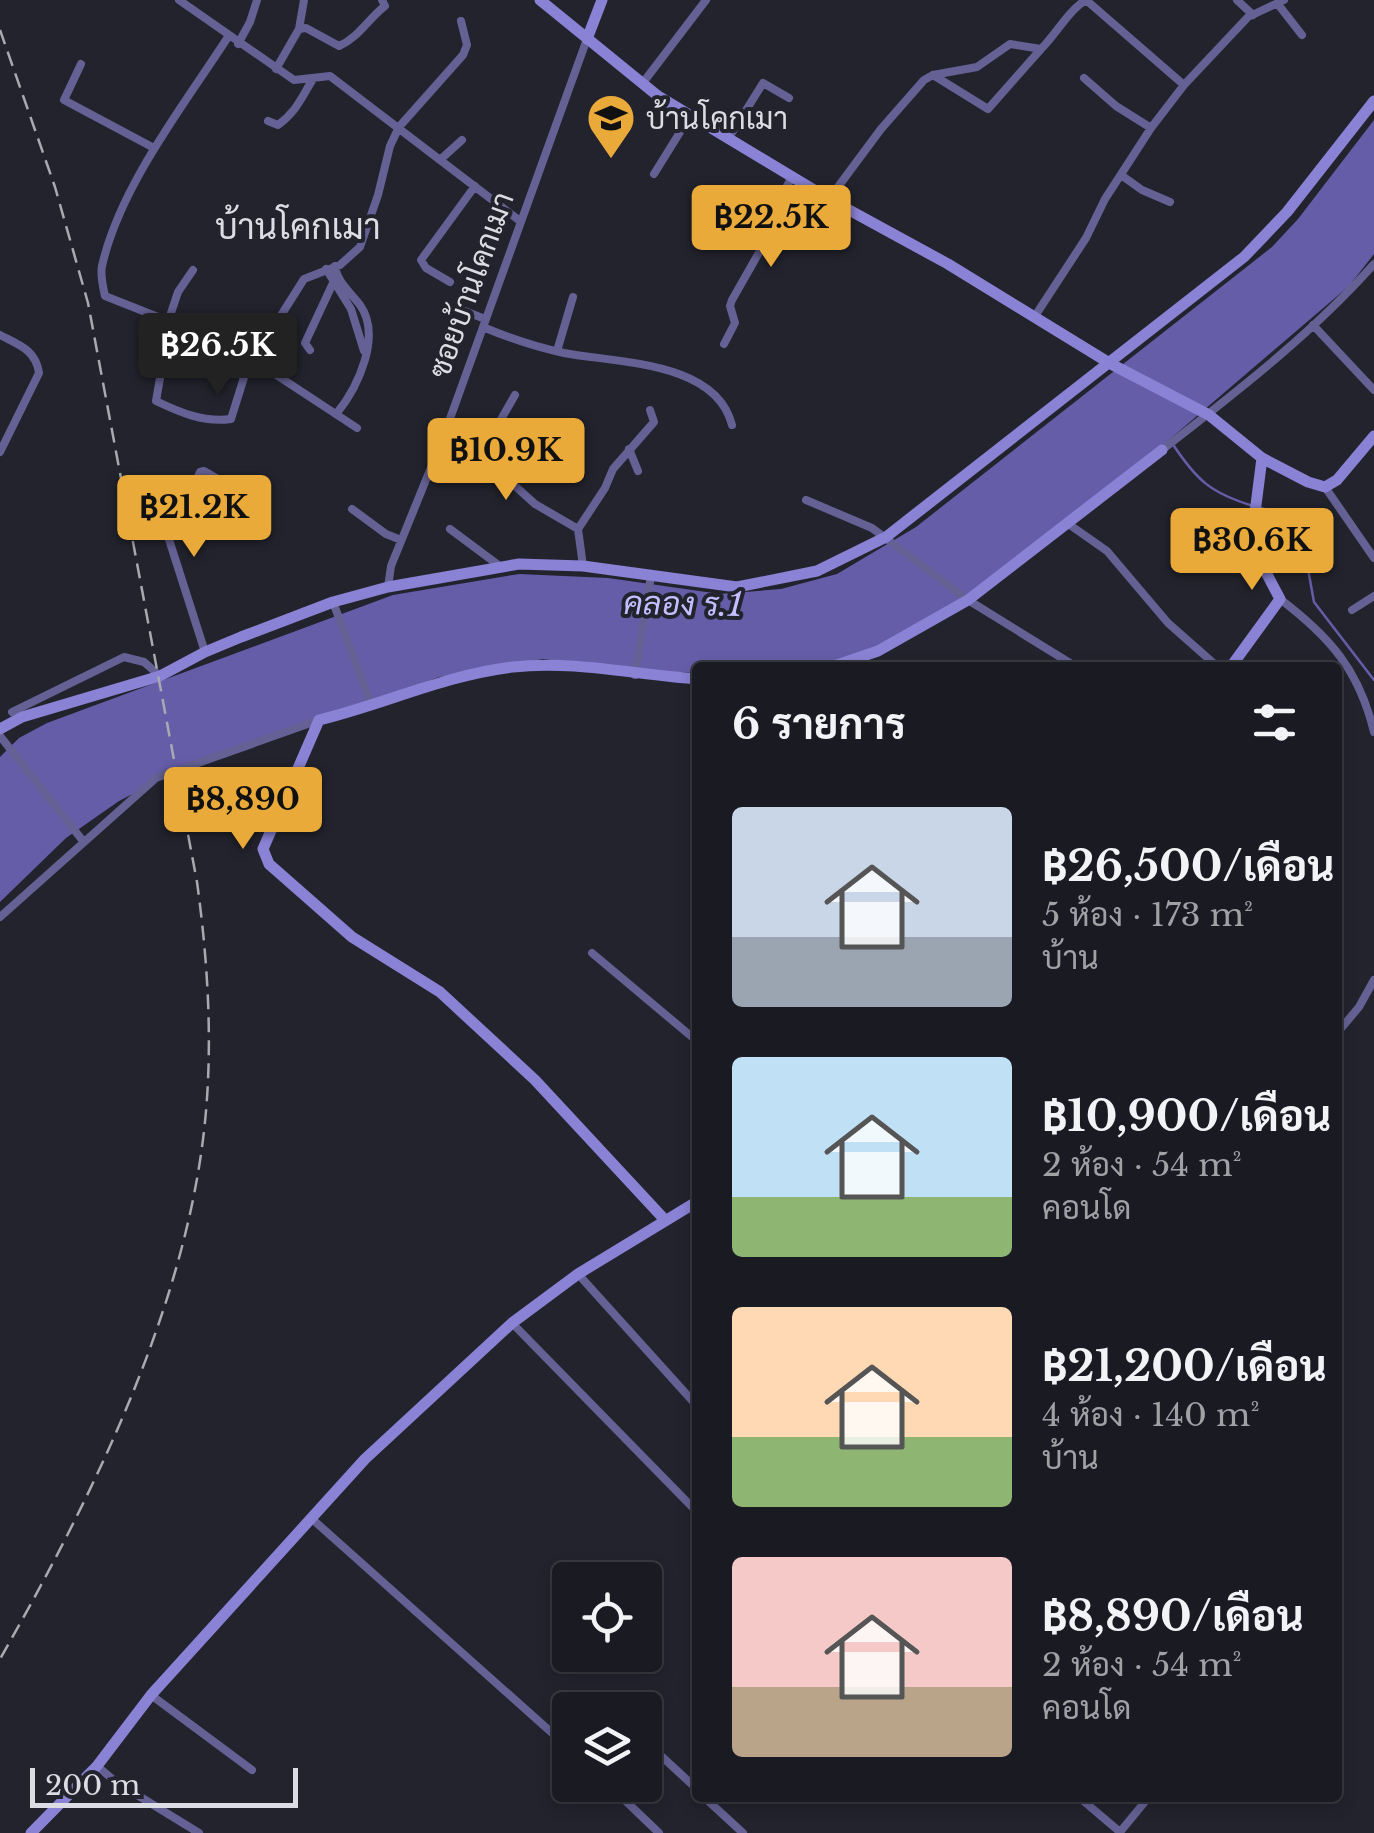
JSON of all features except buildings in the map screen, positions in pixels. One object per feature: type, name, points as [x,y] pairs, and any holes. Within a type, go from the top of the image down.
[{"type":"street","points":[[179,0],[294,80],[330,76],[520,221]]},
{"type":"street","points":[[238,44],[257,0]]},
{"type":"street","points":[[276,69],[299,29],[304,0]]},
{"type":"street","points":[[299,29],[306,28],[340,46],[350,42],[371,16],[385,6],[382,0]]},
{"type":"street","points":[[540,0],[642,84],[690,116],[1111,364],[1208,415],[1262,458],[1324,487],[1374,558]]},
{"type":"street","name":"ซอยบ้านโคกเมา","points":[[388,587],[391,566],[443,438],[602,0]]},
{"type":"street","points":[[642,84],[706,0]]},
{"type":"street","points":[[933,75],[988,108],[1062,28],[1074,8],[1086,0],[1184,85]]},
{"type":"street","points":[[1237,0],[1252,15]]},
{"type":"street","points":[[1035,316],[1086,238],[1120,175],[1184,85],[1252,15],[1281,2],[1302,35]]},
{"type":"street","points":[[160,378],[156,402],[216,422],[230,419],[246,371],[304,279],[350,258],[360,246],[399,126],[463,55],[467,45],[461,20]]},
{"type":"street","points":[[228,37],[154,148],[126,202],[101,269],[105,296],[234,348],[357,428]]},
{"type":"street","points":[[829,199],[906,98],[933,75],[977,67],[1016,43],[1041,49]]},
{"type":"street","points":[[81,64],[65,93],[68,105],[154,148]]},
{"type":"street","points":[[1084,78],[1116,106],[1151,128]]},
{"type":"street","points":[[268,121],[278,124],[292,115],[314,79]]},
{"type":"street","points":[[728,139],[763,83],[790,98]]},
{"type":"street","points":[[0,706],[17,714],[160,676],[205,652],[388,587],[519,564],[583,566],[736,587],[817,571],[886,537],[1244,256],[1287,212],[1374,101]]},
{"type":"street","points":[[654,174],[690,116]]},
{"type":"street","points":[[441,159],[462,140]]},
{"type":"street","points":[[1120,175],[1170,202]]},
{"type":"street","points":[[724,344],[735,323],[732,300],[773,228],[778,202],[792,177]]},
{"type":"street","points":[[450,282],[426,268],[421,260],[475,186]]},
{"type":"street","points":[[846,662],[878,651],[968,600],[1208,415],[1314,325],[1374,264]]},
{"type":"street","points":[[330,268],[333,282],[351,309],[364,356]]},
{"type":"street","points":[[330,268],[370,325],[353,392],[337,414]]},
{"type":"street","points":[[168,322],[178,292],[193,270]]},
{"type":"street","points":[[310,350],[305,343],[333,282]]},
{"type":"street","points":[[557,351],[573,297]]},
{"type":"street","points":[[456,308],[515,341],[648,366],[689,378],[712,391],[728,407],[732,425]]},
{"type":"street","points":[[1314,325],[1374,390]]},
{"type":"street","points":[[0,335],[31,352],[39,373],[0,452]]},
{"type":"street","points":[[476,461],[515,394]]},
{"type":"street","points":[[583,566],[578,530],[613,469],[654,422],[650,410]]},
{"type":"street","points":[[1324,487],[1337,480],[1374,436]]},
{"type":"street","points":[[443,438],[457,453],[504,476],[534,504],[578,530]]},
{"type":"street","points":[[629,450],[638,471]]},
{"type":"street","points":[[1262,458],[1250,544],[1280,599],[1321,630],[1349,667],[1367,702],[1374,732]]},
{"type":"street","points":[[180,515],[200,472],[223,482],[205,519],[168,516],[166,531],[205,652]]},
{"type":"street","points":[[602,492],[614,497]]},
{"type":"street","points":[[806,500],[886,537],[968,600],[1068,662]]},
{"type":"street","points":[[352,509],[386,534],[402,540]]},
{"type":"street","points":[[1067,524],[1107,551],[1168,623],[1213,662]]},
{"type":"street","points":[[450,529],[501,567]]},
{"type":"street","points":[[634,675],[651,576]]},
{"type":"street","points":[[1352,610],[1374,596]]},
{"type":"street","points":[[1234,662],[1280,599]]},
{"type":"street","points":[[334,607],[369,700]]},
{"type":"street","points":[[0,729],[17,714],[124,658],[144,662],[160,676]]},
{"type":"street","points":[[0,917],[156,778],[369,700],[450,678],[516,666],[692,679]]},
{"type":"street","points":[[319,720],[263,849],[270,864],[352,937],[440,992],[535,1080],[665,1220]]},
{"type":"street","points":[[0,736],[83,841]]},
{"type":"street","points":[[592,953],[692,1037]]},
{"type":"street","points":[[1342,1027],[1374,980]]},
{"type":"street","points":[[38,1831],[97,1766],[151,1694],[366,1459],[512,1323],[578,1274],[692,1204]]},
{"type":"street","points":[[578,1274],[692,1400]]},
{"type":"street","points":[[512,1323],[692,1507]]},
{"type":"street","points":[[311,1518],[552,1733]]},
{"type":"street","points":[[151,1694],[252,1770]]},
{"type":"street","points":[[662,1757],[692,1784]]},
{"type":"street","points":[[97,1766],[199,1833]]},
{"type":"street","points":[[627,1802],[658,1833]]},
{"type":"street","points":[[709,1802],[742,1833]]},
{"type":"street","points":[[1085,1802],[1120,1832],[1145,1802]]},
{"type":"water","name":"คลอง ร.1","points":[[1374,120],[1374,254],[1349,286],[1170,439],[971,593],[875,648],[829,662],[692,662],[692,673],[543,659],[439,677],[163,778],[119,801],[66,838],[0,902],[0,757],[19,738],[47,723],[393,595],[519,574],[608,578],[720,594],[781,589],[837,574],[916,527],[1272,247]]},
{"type":"waterway","points":[[1172,443],[1206,484],[1253,506]]},
{"type":"waterway","points":[[1261,508],[1270,511],[1304,547],[1314,602],[1374,680]]},
{"type":"railway","points":[[0,30],[55,187],[88,303],[197,882],[205,948],[209,1048],[206,1114],[190,1214],[151,1346],[96,1476],[0,1659]]},
{"type":"place","name":"บ้านโคกเมา","points":[[611,160]]},
{"type":"district","name":"บ้านโคกเมา","points":[[298,226]]}]
